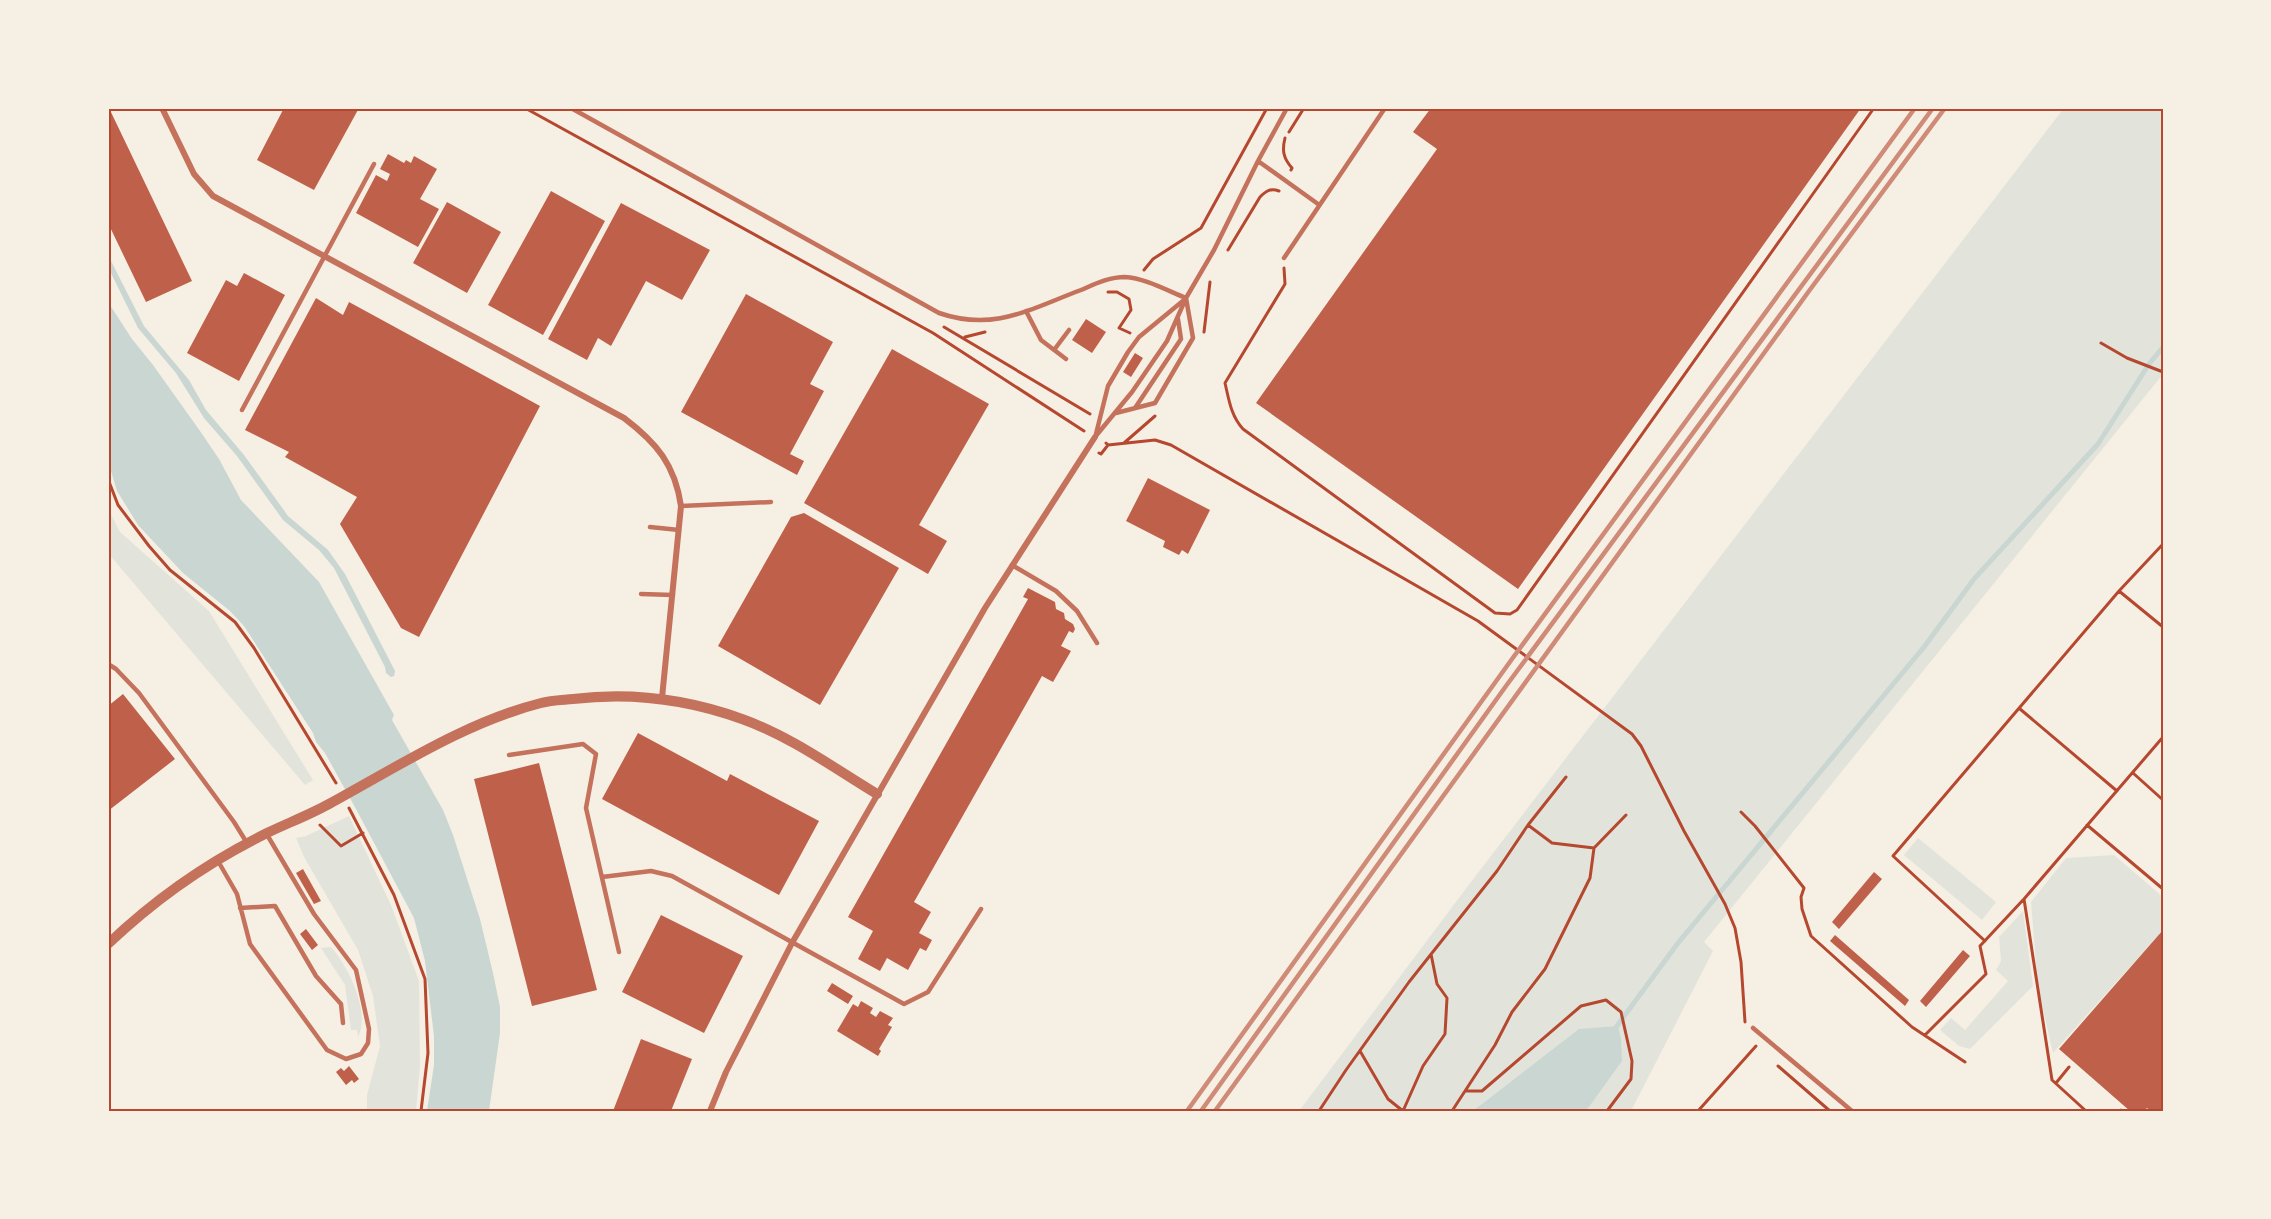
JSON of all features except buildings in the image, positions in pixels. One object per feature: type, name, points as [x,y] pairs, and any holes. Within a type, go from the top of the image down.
[{"type":"street","points":[[162,108],[194,174],[213,196],[624,418],[647,436],[671,468],[678,487],[681,506],[662,698]]},
{"type":"street","points":[[710,1111],[726,1072],[792,943],[877,794],[985,608],[1095,437]]},
{"type":"street","points":[[108,944],[169,892],[266,833],[323,807],[456,736],[501,716],[543,702],[628,695],[662,698],[704,707],[744,719],[816,757],[877,794]]},
{"type":"lane","points":[[571,108],[939,312],[965,321],[1006,318],[1105,280],[1121,277],[1136,279],[1186,298]]},
{"type":"lane","points":[[1095,437],[1167,341],[1186,298],[1214,250],[1287,108]]},
{"type":"lane","points":[[1284,258],[1318,204],[1385,108]]},
{"type":"lane","points":[[1258,161],[1318,204]]},
{"type":"lane","points":[[242,410],[374,164]]},
{"type":"lane","points":[[1115,413],[1155,403],[1193,338],[1186,298]]},
{"type":"lane","points":[[1095,437],[1108,386],[1128,352],[1139,337],[1186,298]]},
{"type":"lane","points":[[1026,311],[1041,340],[1066,359]]},
{"type":"lane","points":[[1135,408],[1181,339],[1178,316]]},
{"type":"lane","points":[[1054,350],[1069,330]]},
{"type":"lane","points":[[681,506],[771,502]]},
{"type":"lane","points":[[651,527],[679,530]]},
{"type":"lane","points":[[1012,565],[1056,591],[1077,611],[1097,643]]},
{"type":"lane","points":[[641,594],[672,595]]},
{"type":"lane","points":[[108,664],[116,669],[139,693],[248,844]]},
{"type":"lane","points":[[509,755],[583,744],[596,754],[586,808],[619,952]]},
{"type":"lane","points":[[218,861],[237,894],[250,944],[327,1050],[346,1059],[361,1054],[368,1043],[369,1029],[356,970],[314,914],[266,833]]},
{"type":"lane","points":[[602,877],[651,871],[672,876],[904,1004],[928,992],[981,909]]},
{"type":"lane","points":[[240,908],[275,906],[316,976],[341,1004],[343,1023]]},
{"type":"lane","points":[[1754,1028],[1852,1111]]},
{"type":"path","points":[[525,108],[933,333],[1084,431]]},
{"type":"path","points":[[1136,279],[1153,259],[1201,228],[1267,108]]},
{"type":"path","points":[[1226,254],[1260,197],[1266,191],[1273,189],[1279,191],[1286,181],[1292,168],[1285,160],[1283,149],[1285,138],[1304,108]]},
{"type":"path","points":[[1284,258],[1285,284],[1225,383],[1231,410],[1237,421],[1243,429],[1495,613],[1510,614],[1517,610],[1874,108]]},
{"type":"path","points":[[1204,335],[1209,283],[1215,273]]},
{"type":"path","points":[[1102,293],[1117,292],[1129,299],[1131,310],[1119,328],[1132,333]]},
{"type":"path","points":[[991,331],[963,337],[1090,414]]},
{"type":"path","points":[[2100,343],[2127,358],[2163,372]]},
{"type":"path","points":[[2158,370],[2163,364]]},
{"type":"path","points":[[1124,443],[1162,410]]},
{"type":"path","points":[[1108,445],[1155,440],[1171,445],[1319,532],[1478,621],[1632,734],[1641,746],[1725,904],[1735,928],[1741,962],[1744,1021]]},
{"type":"path","points":[[108,479],[118,505],[170,570],[235,621],[254,648],[338,787]]},
{"type":"path","points":[[1984,941],[1893,856],[2119,591],[2163,544]]},
{"type":"path","points":[[2119,591],[2163,627]]},
{"type":"path","points":[[2020,709],[2117,791]]},
{"type":"path","points":[[1925,1035],[1986,974],[1980,946],[2024,899],[2163,737]]},
{"type":"path","points":[[2132,773],[2163,800]]},
{"type":"path","points":[[1319,1111],[1431,954],[1497,871],[1528,825],[1566,777]]},
{"type":"path","points":[[347,804],[394,895],[425,979],[428,1053],[421,1111]]},
{"type":"path","points":[[1741,812],[1785,862],[1804,888],[1802,909],[1811,936],[1912,1027],[1965,1062]]},
{"type":"path","points":[[1452,1111],[1495,1045],[1512,1012],[1545,969],[1590,878],[1594,848],[1626,815]]},
{"type":"path","points":[[1528,825],[1552,843],[1594,848]]},
{"type":"path","points":[[2087,825],[2163,889]]},
{"type":"path","points":[[324,830],[341,846],[363,833]]},
{"type":"path","points":[[2024,899],[2052,1080],[2086,1111]]},
{"type":"path","points":[[1360,1051],[1388,1099],[1403,1111],[1423,1066],[1445,1034],[1447,998],[1437,984],[1431,954]]},
{"type":"path","points":[[1465,1091],[1482,1091],[1581,1006],[1606,1000],[1620,1012],[1632,1061],[1631,1079],[1607,1111]]},
{"type":"path","points":[[1698,1111],[1756,1046]]},
{"type":"path","points":[[2056,1083],[2069,1067]]},
{"type":"shaded area","points":[[2064,108],[2163,108],[2163,374],[1704,942],[1713,951],[1631,1111],[1299,1111],[1474,878]]},
{"type":"shaded area","points":[[108,255],[144,326],[189,380],[206,410],[244,455],[288,516],[328,550],[345,574],[395,671],[394,676],[391,677],[386,673],[334,568],[319,550],[283,520],[237,456],[204,418],[176,373],[138,328],[108,267]]},
{"type":"shaded area","points":[[108,302],[219,459],[241,500],[319,582],[394,715],[392,720],[443,810],[480,919],[500,1007],[500,1033],[489,1111],[427,1111],[434,1065],[434,1036],[425,961],[414,918],[325,753],[244,626],[230,611],[183,573],[138,525],[117,491],[108,461]]},
{"type":"shaded area","points":[[108,509],[120,532],[209,611],[313,780],[305,785],[108,553]]},
{"type":"shaded area","points":[[349,816],[391,905],[419,981],[420,1066],[416,1111],[367,1111],[367,1095],[380,1046],[373,996],[358,950],[304,857],[296,838],[306,836]]},
{"type":"shaded area","points":[[1918,838],[1996,902],[1982,920],[1904,855]]},
{"type":"shaded area","points":[[2114,855],[2163,897],[2163,930],[2053,1053],[2038,988],[2031,902],[2066,858]]},
{"type":"shaded area","points":[[2023,911],[2033,986],[1970,1049],[1959,1046],[1940,1030],[1951,1018],[1965,1030],[2008,981],[1996,970],[2001,961],[1999,937]]},
{"type":"shaded area","points":[[331,947],[350,977],[360,1003],[362,1015],[358,1037],[357,1030],[351,1030],[345,985],[321,948]]},
{"type":"shaded area","points":[[1618,1026],[1622,1061],[1586,1111],[1473,1111],[1579,1029]]},
{"type":"waterway","points":[[1614,1030],[1678,943],[1924,647],[1974,579],[2098,444],[2149,364],[2163,347]]},
{"type":"railway","points":[[1187,1111],[1512,659],[1915,108]]},
{"type":"railway","points":[[1201,1111],[1506,686],[1933,108]]},
{"type":"railway","points":[[1215,1111],[1809,291],[1945,108]]}]
